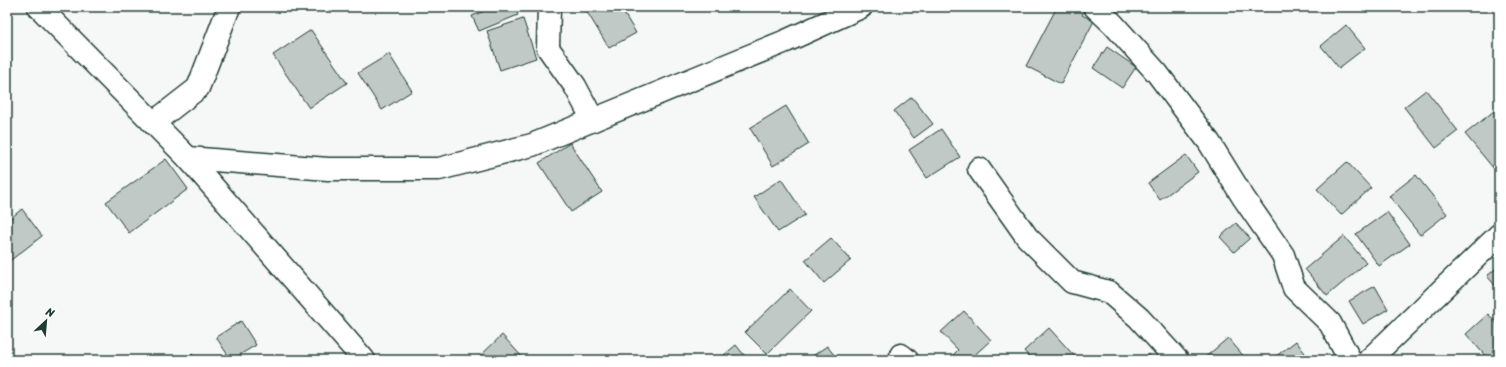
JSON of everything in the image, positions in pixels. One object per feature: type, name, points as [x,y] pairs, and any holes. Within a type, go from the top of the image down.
[{"type":"street","points":[[39,7],[188,158],[364,360]]},
{"type":"street","points":[[153,123],[198,88],[229,7]]},
{"type":"street","points":[[548,7],[548,48],[575,86],[593,120]]},
{"type":"street","points":[[188,158],[328,169],[439,169],[532,144],[786,40],[861,7]]},
{"type":"street","points":[[1095,7],[1113,24],[1157,73],[1209,142],[1243,197],[1283,255],[1294,288],[1330,323],[1350,360]]},
{"type":"street","points":[[979,169],[1027,237],[1072,282],[1109,292],[1139,318],[1177,360]]},
{"type":"street","points":[[1369,360],[1499,236]]},
{"type":"building","points":[[494,7],[515,7],[518,15],[479,31],[472,16]]},
{"type":"building","points":[[584,7],[620,7],[636,33],[609,48]]},
{"type":"building","points":[[1057,7],[1086,7],[1082,15],[1094,21],[1061,84],[1026,66]]},
{"type":"building","points":[[523,19],[536,58],[500,70],[487,31]]},
{"type":"building","points":[[1346,25],[1365,48],[1339,68],[1321,46]]},
{"type":"building","points":[[311,30],[347,83],[309,108],[273,55]]},
{"type":"building","points":[[1107,47],[1136,67],[1122,88],[1093,68]]},
{"type":"building","points":[[389,54],[412,91],[382,110],[358,73]]},
{"type":"building","points":[[1426,90],[1458,131],[1436,148],[1404,107]]},
{"type":"building","points":[[912,97],[933,124],[914,138],[894,111]]},
{"type":"building","points":[[786,106],[809,144],[773,166],[750,128]]},
{"type":"building","points":[[1494,111],[1499,117],[1499,175],[1465,134]]},
{"type":"building","points":[[941,129],[960,157],[927,178],[909,150]]},
{"type":"building","points":[[570,143],[602,192],[571,212],[539,163]]},
{"type":"building","points":[[1186,155],[1198,172],[1160,200],[1148,183]]},
{"type":"building","points":[[166,159],[188,189],[129,233],[106,202]]},
{"type":"building","points":[[1347,162],[1371,188],[1341,215],[1317,189]]},
{"type":"building","points":[[1416,175],[1447,214],[1420,235],[1389,196]]},
{"type":"building","points":[[781,179],[805,215],[778,232],[754,197]]},
{"type":"building","points":[[22,209],[42,236],[7,263],[7,221]]},
{"type":"building","points":[[1387,212],[1410,244],[1379,266],[1356,234]]},
{"type":"building","points":[[1236,223],[1250,238],[1234,252],[1220,237]]},
{"type":"building","points":[[1344,236],[1366,263],[1327,296],[1305,269]]},
{"type":"building","points":[[831,238],[851,260],[824,283],[805,260]]},
{"type":"building","points":[[1499,266],[1499,290],[1487,276]]},
{"type":"building","points":[[1375,286],[1388,309],[1363,324],[1349,301]]},
{"type":"building","points":[[790,289],[811,311],[767,354],[745,332]]},
{"type":"building","points":[[964,311],[991,340],[969,360],[948,360],[958,350],[941,332]]},
{"type":"building","points":[[1488,314],[1499,326],[1499,360],[1489,360],[1466,334]]},
{"type":"building","points":[[241,321],[256,345],[231,360],[216,337]]},
{"type":"building","points":[[1049,328],[1078,360],[1032,360],[1024,351]]},
{"type":"building","points":[[502,335],[525,360],[476,360]]},
{"type":"building","points":[[1228,338],[1247,360],[1202,360]]},
{"type":"building","points":[[1296,341],[1310,360],[1271,360]]},
{"type":"building","points":[[736,345],[748,360],[718,360]]},
{"type":"building","points":[[827,346],[838,360],[807,360]]},
{"type":"building","points":[[192,354],[197,360],[183,360]]},
{"type":"building","points":[[1149,354],[1155,360],[1142,360]]}]
